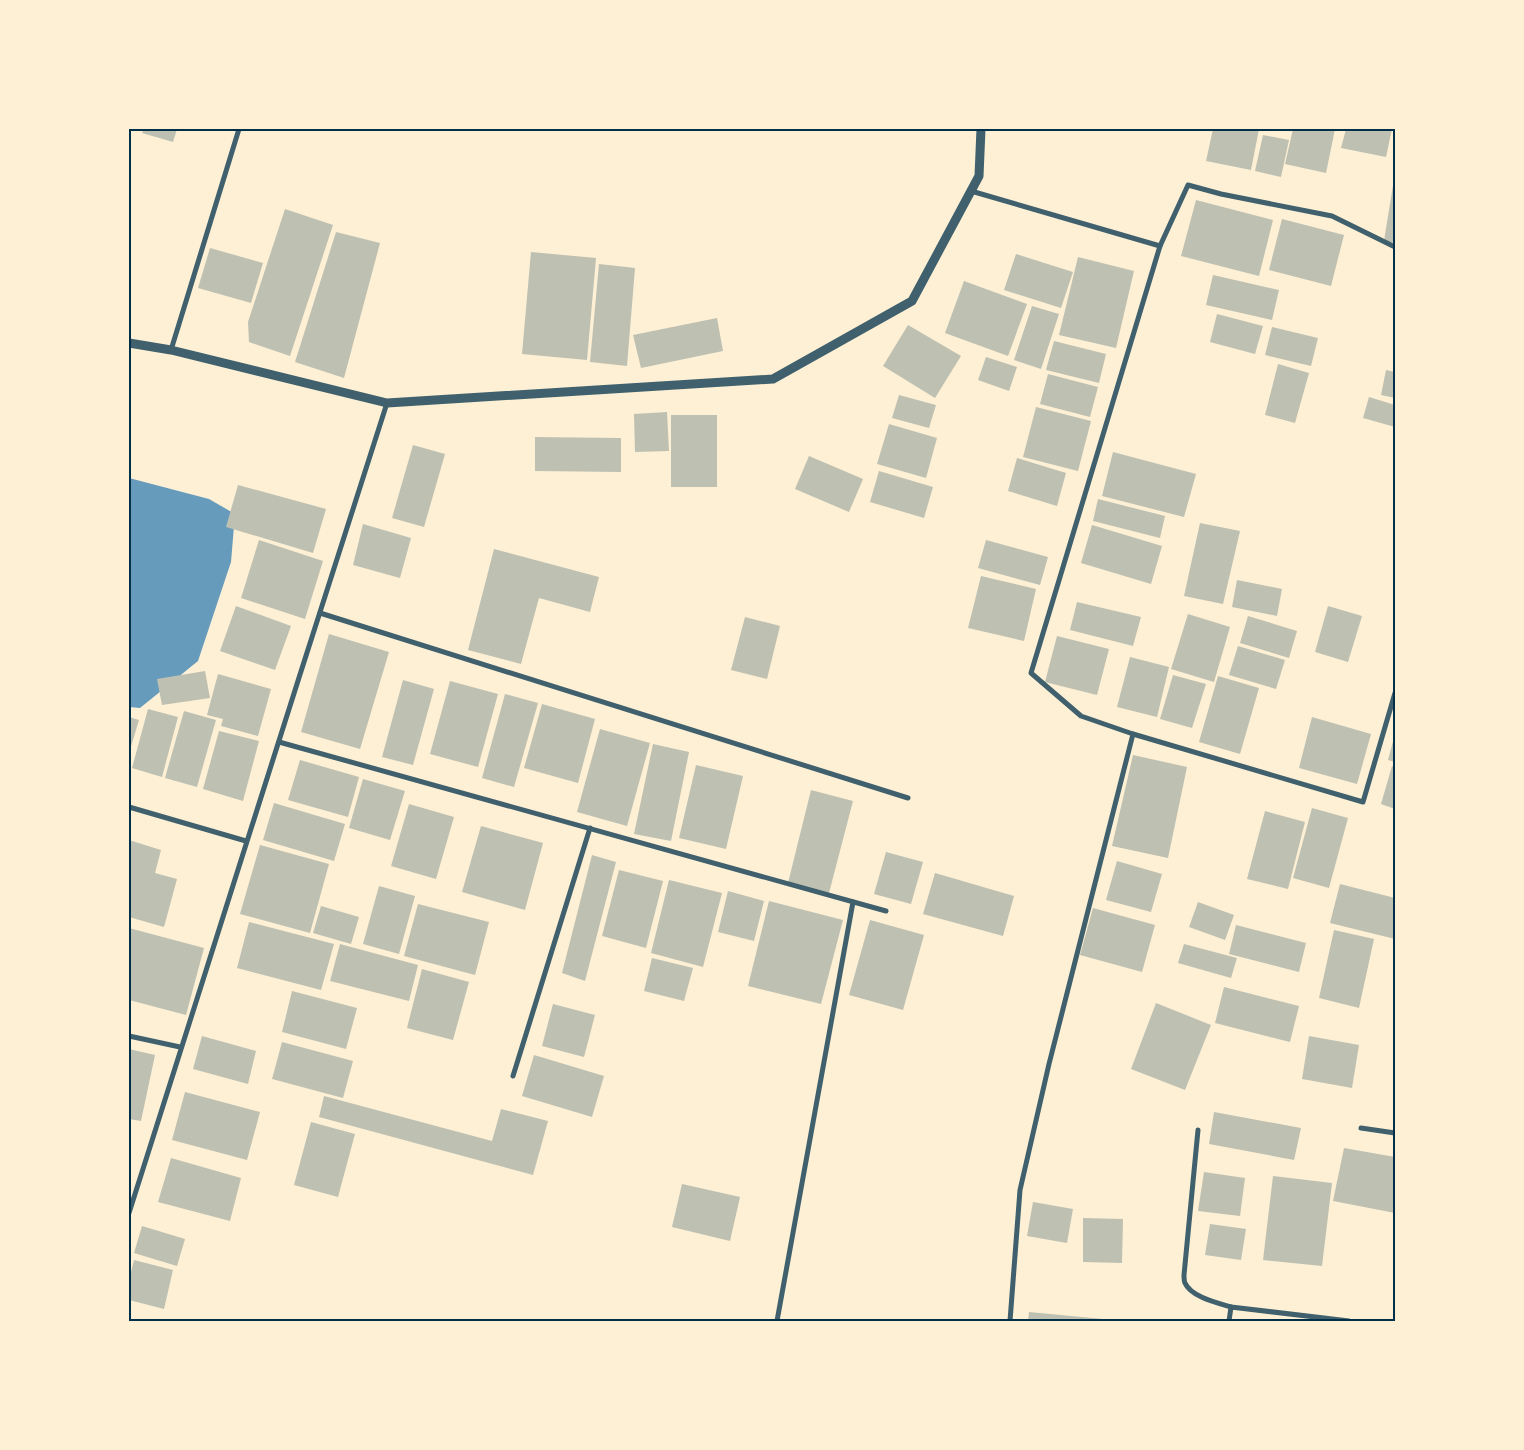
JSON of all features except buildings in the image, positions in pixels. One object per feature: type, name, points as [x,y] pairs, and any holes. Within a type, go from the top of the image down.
[{"type":"street","points":[[171,350],[239,129]]},
{"type":"street","points":[[129,343],[171,350],[387,403],[773,379],[912,301],[978,176],[981,129]]},
{"type":"street","points":[[1395,247],[1332,216],[1221,194],[1188,185],[1160,246],[1031,673],[1081,716],[1133,734],[1363,802],[1395,693]]},
{"type":"street","points":[[970,191],[1160,246]]},
{"type":"street","points":[[129,1213],[180,1047],[387,403]]},
{"type":"street","points":[[320,613],[908,798]]},
{"type":"street","points":[[1010,1321],[1020,1190],[1049,1064],[1133,734]]},
{"type":"street","points":[[279,742],[886,911]]},
{"type":"street","points":[[129,807],[246,841]]},
{"type":"street","points":[[513,1076],[590,828]]},
{"type":"street","points":[[776,1321],[853,902]]},
{"type":"street","points":[[129,1036],[180,1047]]},
{"type":"street","points":[[1361,1128],[1395,1133]]},
{"type":"street","points":[[1198,1130],[1184,1275],[1186,1284],[1193,1292],[1204,1298],[1231,1307],[1349,1321]]},
{"type":"street","points":[[1228,1321],[1231,1307]]},
{"type":"water","points":[[129,478],[209,499],[235,514],[231,562],[198,661],[140,708],[129,707]]}]
